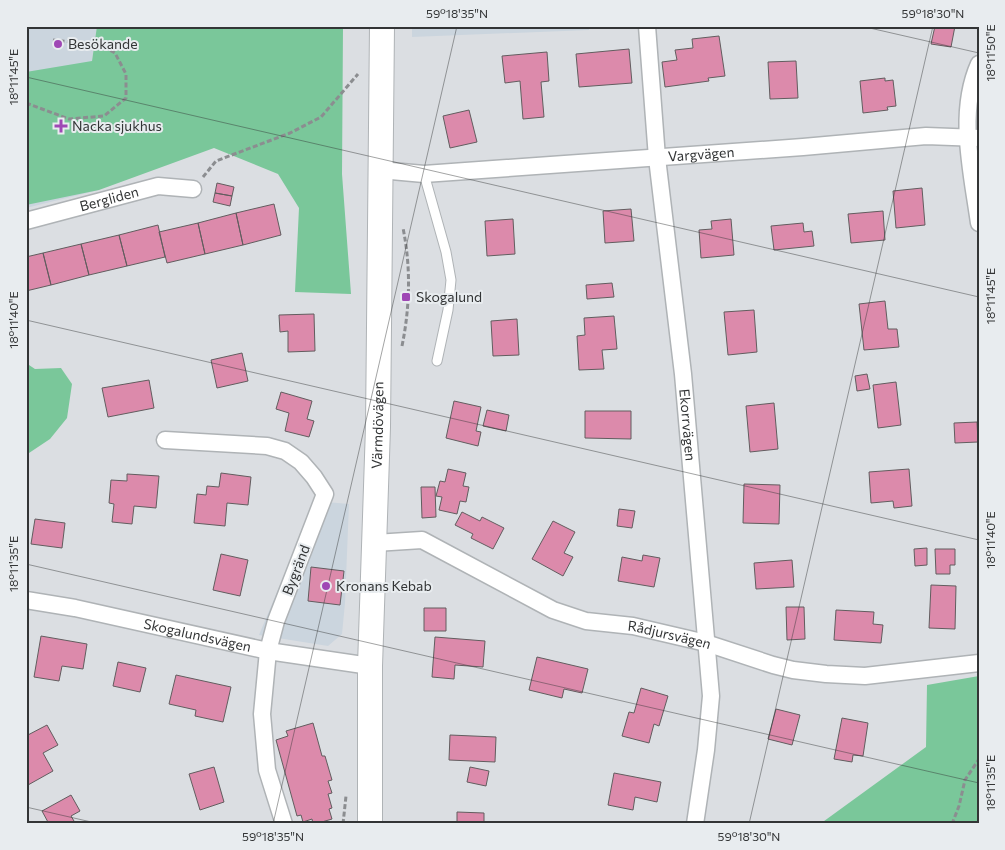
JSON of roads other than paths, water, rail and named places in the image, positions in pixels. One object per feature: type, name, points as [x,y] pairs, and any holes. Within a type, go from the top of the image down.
[{"type":"main road","name":"Värmdövägen","points":[[370,824],[370,666],[378,427],[382,26]]},
{"type":"street","name":"Ekorrvägen","points":[[647,26],[657,158],[682,374],[711,696],[706,750],[695,824]]},
{"type":"street","points":[[979,64],[974,75],[968,103],[974,138],[979,223]]},
{"type":"street","name":"Vargvägen","points":[[380,170],[424,174],[657,158],[926,136],[974,138]]},
{"type":"street","name":"Bergliden","points":[[26,221],[158,186],[193,190]]},
{"type":"street","name":"Bygränd","points":[[164,440],[267,446],[285,451],[301,462],[325,494],[276,621],[268,651],[262,714],[267,770],[284,824]]},
{"type":"street","name":"Rådjursvägen","points":[[375,543],[422,540],[553,610],[586,621],[632,626],[706,643],[773,665],[826,674],[865,676],[979,663]]},
{"type":"street","name":"Skogalundsvägen","points":[[26,600],[75,608],[268,651],[370,666]]},
{"type":"lane","points":[[424,174],[446,252],[450,280],[448,310],[437,361]]},
{"type":"place","name":"Besökande","points":[[58,44]]},
{"type":"place","name":"Nacka sjukhus","points":[[61,126]]},
{"type":"place","name":"Skogalund","points":[[406,297]]},
{"type":"place","name":"Kronans Kebab","points":[[326,586]]}]
